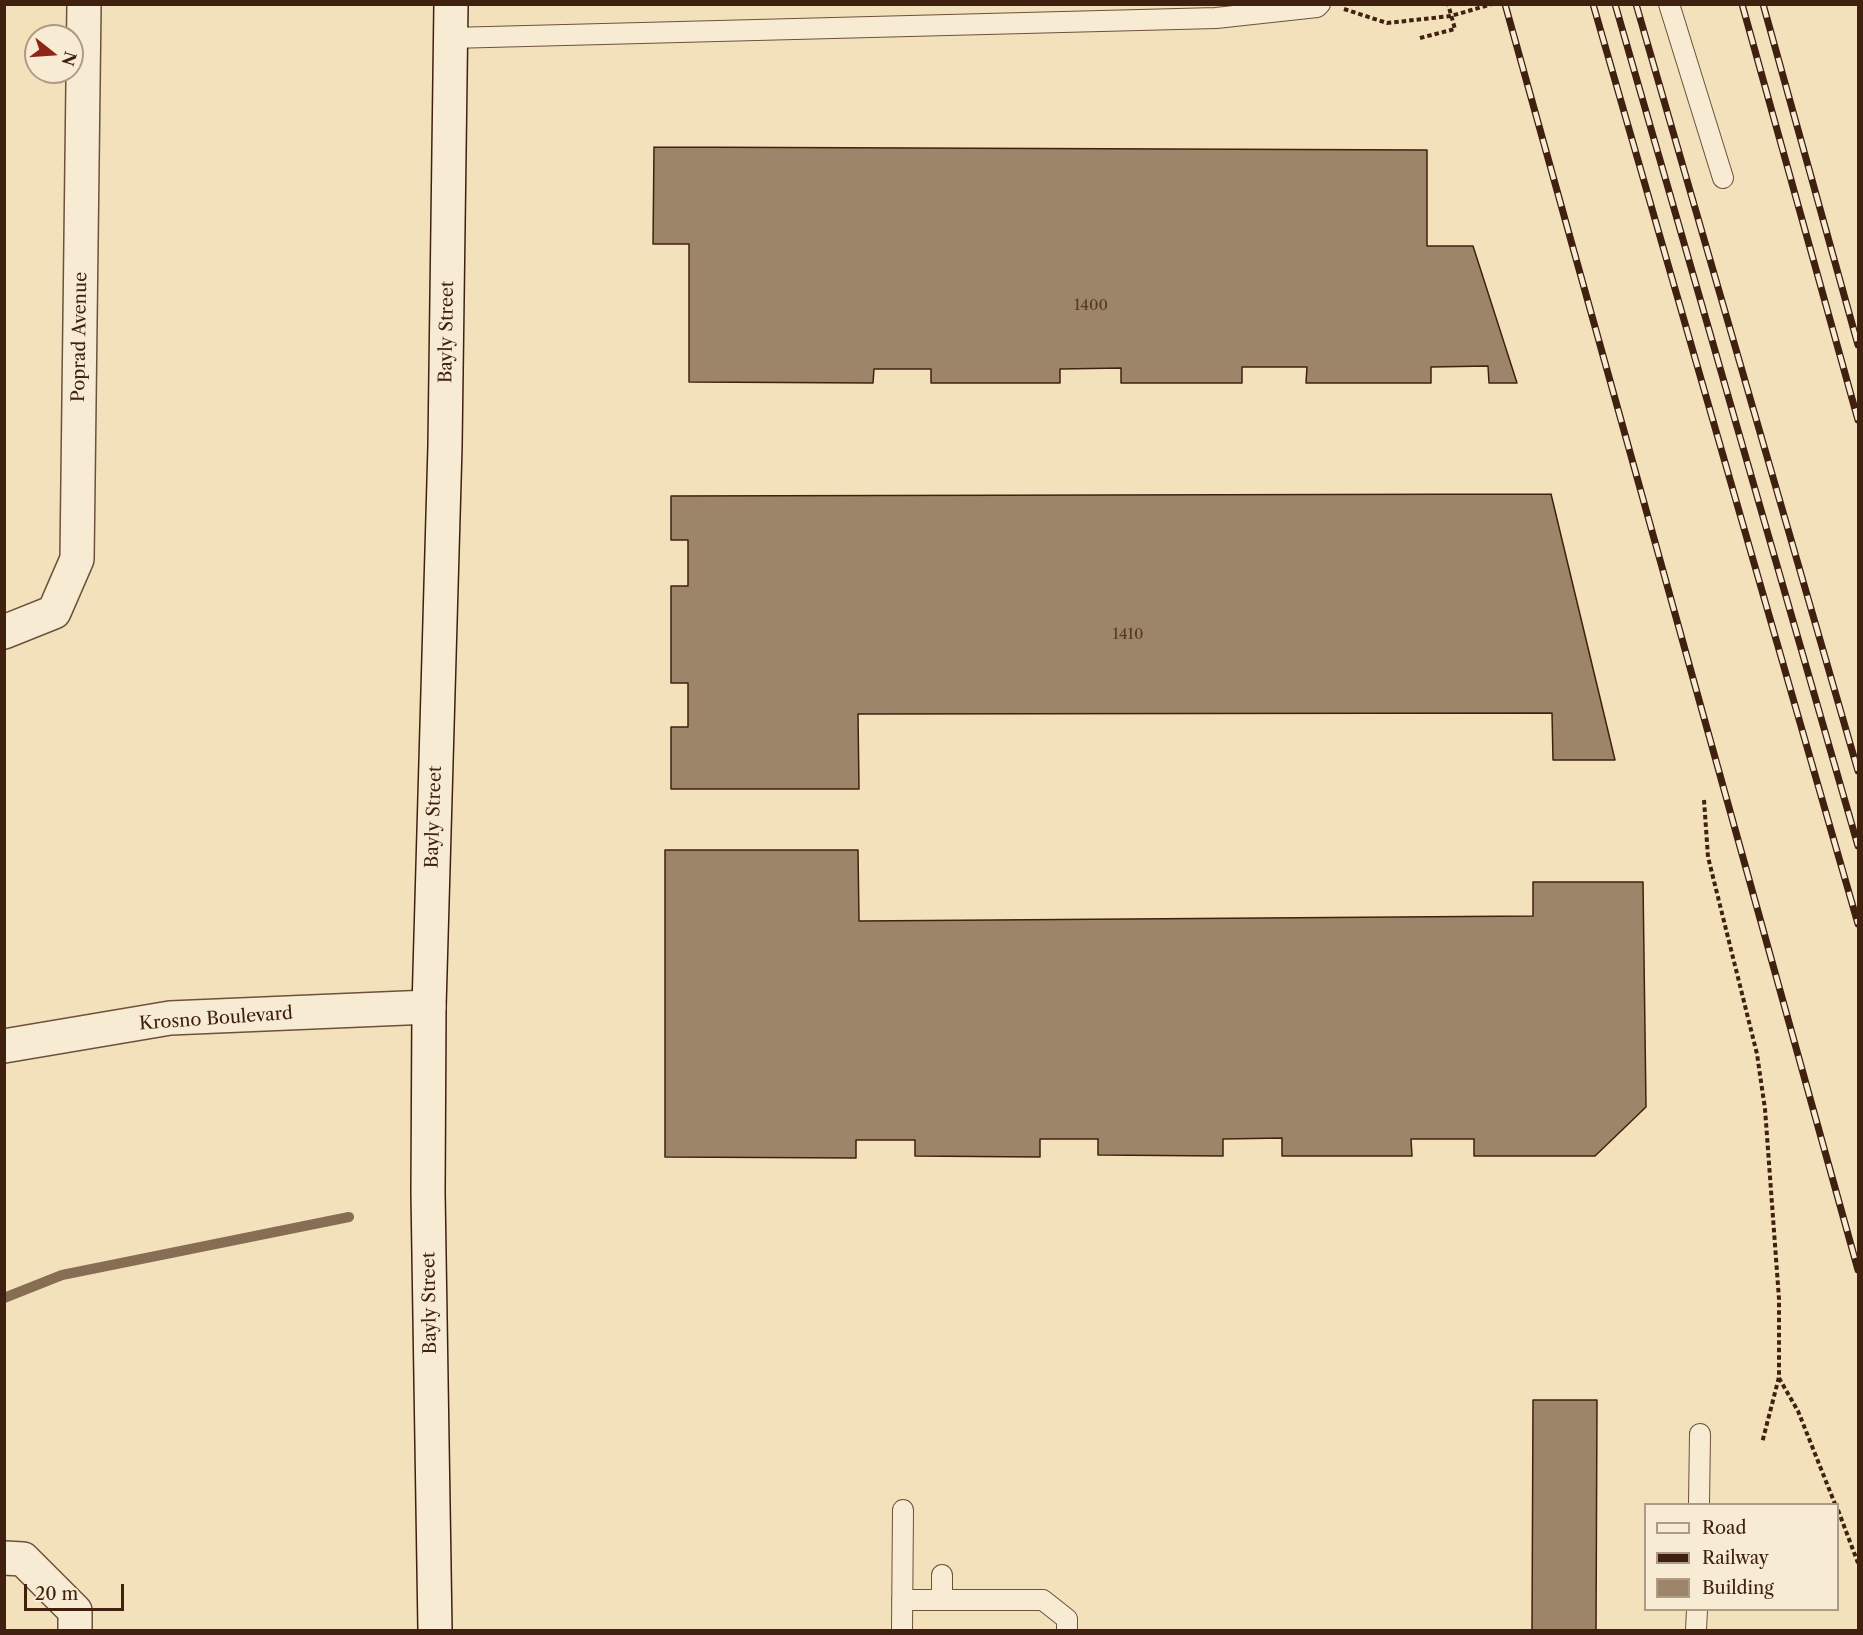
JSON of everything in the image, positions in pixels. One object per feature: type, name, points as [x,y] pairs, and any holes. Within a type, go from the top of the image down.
[{"type":"main road","name":"Poprad Avenue","points":[[4,632],[54,612],[77,559],[84,4]]},
{"type":"main road","name":"Bayly Street","points":[[435,1630],[428,1192],[429,1007],[445,446],[451,4]]},
{"type":"main road","name":"Krosno Boulevard","points":[[4,1046],[170,1018],[429,1007]]},
{"type":"main road","points":[[4,1558],[22,1559],[75,1611],[75,1630]]},
{"type":"lane","points":[[1669,4],[1723,178]]},
{"type":"lane","points":[[450,38],[1216,18],[1330,6]]},
{"type":"lane","points":[[1699,1503],[1700,1434]]},
{"type":"lane","points":[[902,1630],[903,1510]]},
{"type":"lane","points":[[942,1575],[942,1600]]},
{"type":"lane","points":[[902,1600],[1042,1600],[1067,1619],[1067,1630]]},
{"type":"lane","points":[[1696,1611],[1696,1630]]},
{"type":"path","points":[[1420,38],[1455,29],[1448,4]]},
{"type":"path","points":[[1330,6],[1387,23],[1452,16],[1492,4]]},
{"type":"path","points":[[1704,800],[1708,857],[1757,1054],[1765,1109],[1779,1299],[1779,1377],[1762,1443]]},
{"type":"path","points":[[1779,1377],[1798,1411],[1835,1503]]},
{"type":"path","points":[[1839,1513],[1858,1563]]},
{"type":"building","points":[[654,147],[1427,150],[1427,246],[1473,246],[1517,383],[1489,383],[1488,366],[1431,367],[1431,383],[1306,383],[1307,367],[1242,367],[1242,383],[1121,383],[1121,368],[1060,369],[1060,383],[931,383],[931,369],[874,369],[873,383],[689,382],[689,244],[653,244]]},
{"type":"building","points":[[1551,494],[1615,760],[1553,760],[1552,713],[858,714],[859,789],[671,789],[671,727],[688,727],[688,683],[671,683],[671,586],[688,586],[688,540],[671,540],[671,496]]},
{"type":"building","points":[[665,850],[858,850],[859,921],[1533,916],[1533,882],[1643,882],[1646,1107],[1595,1156],[1474,1156],[1474,1139],[1411,1139],[1412,1156],[1282,1156],[1282,1138],[1223,1139],[1223,1156],[1098,1155],[1098,1139],[1040,1139],[1040,1157],[915,1156],[915,1140],[856,1140],[856,1158],[665,1157]]},
{"type":"building","points":[[1533,1400],[1597,1400],[1596,1630],[1532,1630]]},
{"type":"waterway","points":[[4,1298],[62,1275],[349,1217]]},
{"type":"railway","points":[[1505,4],[1858,1270]]},
{"type":"railway","points":[[1593,4],[1858,924]]},
{"type":"railway","points":[[1615,4],[1858,846]]},
{"type":"railway","points":[[1636,4],[1858,771]]},
{"type":"railway","points":[[1742,4],[1858,420]]},
{"type":"railway","points":[[1763,4],[1858,345]]}]
